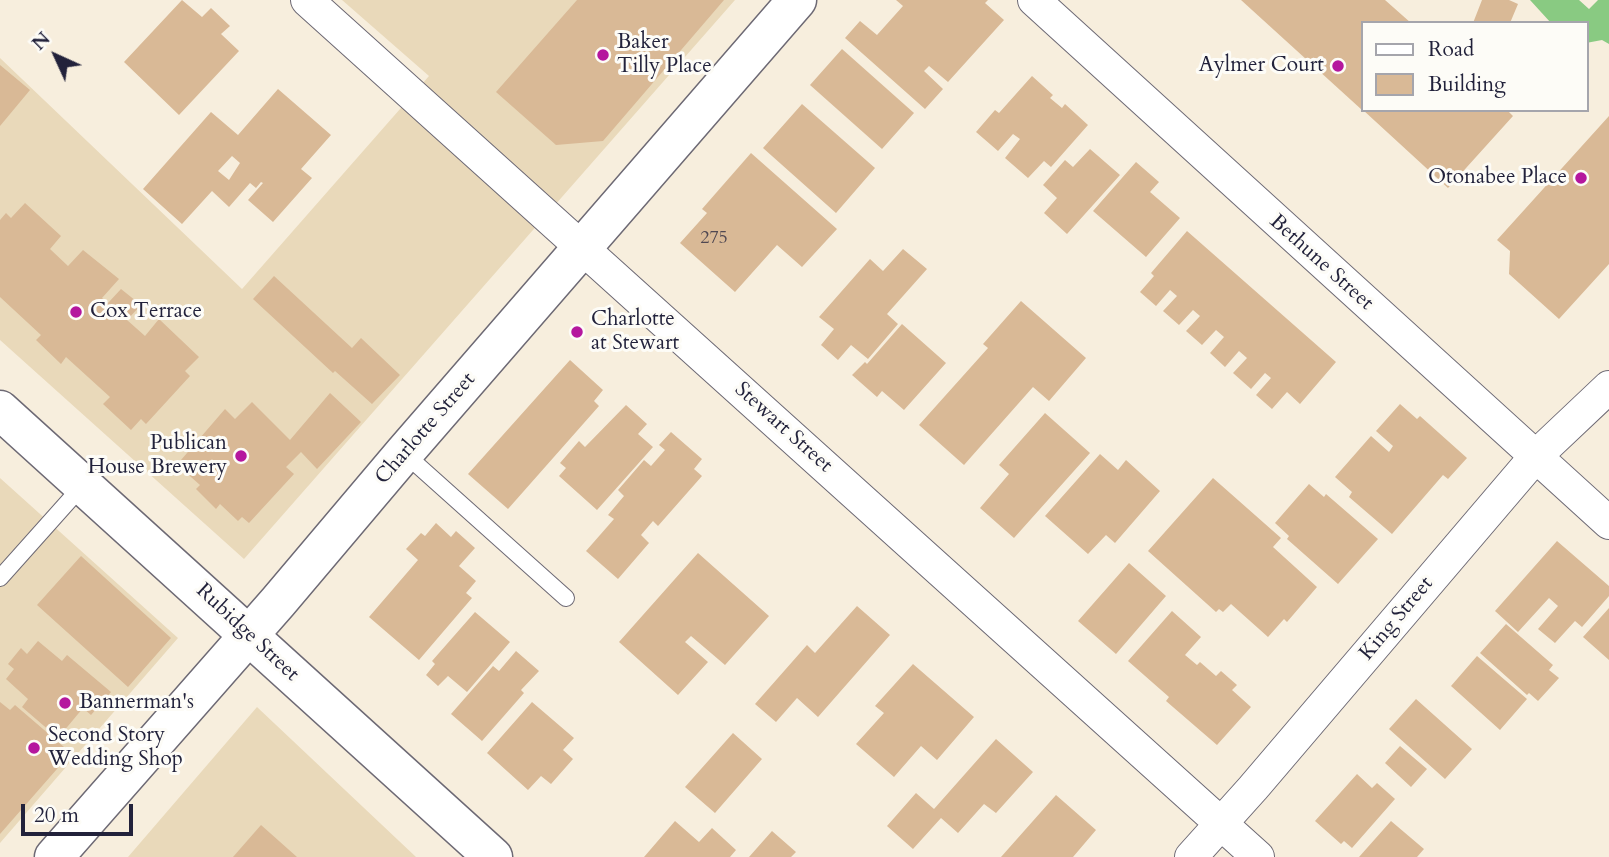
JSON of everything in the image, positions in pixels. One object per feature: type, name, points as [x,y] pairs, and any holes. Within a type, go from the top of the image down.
[{"type":"main road","name":"Charlotte Street","points":[[54,857],[797,0]]},
{"type":"main road","name":"Rubidge Street","points":[[0,410],[493,857]]},
{"type":"street","name":"Stewart Street","points":[[307,0],[1258,857]]},
{"type":"street","name":"Bethune Street","points":[[1034,0],[1609,523]]},
{"type":"street","name":"King Street","points":[[1191,857],[1262,778],[1536,456],[1609,387]]},
{"type":"lane","points":[[404,453],[566,598]]},
{"type":"lane","points":[[0,578],[83,485]]},
{"type":"shaded area","points":[[342,0],[735,0],[244,559],[0,340],[0,58],[242,289],[429,76]]},
{"type":"shaded area","points":[[0,478],[178,638],[0,843]]},
{"type":"shaded area","points":[[257,707],[416,857],[128,857]]},
{"type":"green space","points":[[1530,0],[1579,0],[1589,9],[1598,0],[1609,0],[1609,44],[1602,40],[1588,43],[1588,21],[1549,21]]},
{"type":"building","points":[[182,0],[202,17],[211,8],[230,26],[221,34],[239,51],[179,115],[124,62]]},
{"type":"building","name":"Baker Tilly Place","points":[[577,0],[724,0],[603,141],[556,145],[496,92]]},
{"type":"building","points":[[896,0],[988,0],[985,3],[1004,20],[948,82],[929,66],[924,71],[943,89],[925,109],[845,38],[860,21],[877,35],[903,6]]},
{"type":"building","name":"Aylmer Court","points":[[1241,0],[1385,0],[1409,21],[1360,21],[1360,108]]},
{"type":"building","points":[[1482,0],[1509,0],[1518,4],[1511,21],[1474,21]]},
{"type":"building","points":[[842,49],[914,113],[882,149],[810,85]]},
{"type":"building","points":[[0,65],[30,90],[0,126]]},
{"type":"building","points":[[1032,76],[1053,95],[1050,98],[1062,108],[1065,104],[1088,125],[1051,167],[1044,161],[1028,178],[1005,158],[1020,139],[1013,134],[998,151],[976,132],[995,110],[999,113]]},
{"type":"building","points":[[278,89],[331,135],[301,169],[312,178],[273,222],[248,200],[263,183],[261,182],[256,188],[250,183],[229,207],[212,191],[182,224],[143,189],[211,112],[238,135]],"holes":[[[232,156],[240,163],[229,180],[218,171]]]},
{"type":"building","points":[[802,104],[875,168],[836,213],[763,148]]},
{"type":"building","name":"Aylmer Court","points":[[1365,112],[1509,112],[1513,116],[1448,188]]},
{"type":"building","name":"Otonabee Place","points":[[1609,116],[1609,264],[1559,319],[1509,274],[1510,251],[1497,240]]},
{"type":"building","points":[[1090,149],[1120,175],[1067,234],[1044,213],[1057,198],[1043,185],[1065,160],[1073,167]]},
{"type":"building","points":[[751,153],[837,229],[802,267],[777,245],[735,292],[680,243],[707,213],[702,209]]},
{"type":"building","points":[[1136,162],[1159,182],[1150,192],[1180,218],[1146,257],[1093,211]]},
{"type":"building","name":"Cox Terrace","points":[[25,203],[61,236],[50,249],[68,266],[83,250],[119,279],[102,298],[108,303],[121,289],[141,305],[127,320],[145,336],[159,319],[199,357],[185,371],[190,376],[146,424],[141,419],[131,430],[103,404],[110,397],[66,357],[61,364],[36,340],[41,335],[0,297],[0,220],[6,213],[11,218]]},
{"type":"building","points":[[1187,231],[1336,362],[1300,404],[1287,392],[1272,409],[1256,395],[1271,378],[1265,373],[1251,389],[1233,373],[1247,358],[1239,351],[1225,367],[1210,353],[1224,337],[1216,330],[1202,345],[1186,331],[1200,316],[1193,310],[1179,325],[1163,311],[1177,296],[1170,290],[1156,306],[1140,292],[1154,276],[1151,273]]},
{"type":"building","points":[[903,249],[927,269],[887,314],[898,324],[868,359],[851,345],[838,360],[821,345],[834,329],[819,317],[870,259],[883,271]]},
{"type":"building","points":[[274,276],[352,348],[361,338],[400,375],[372,404],[335,371],[333,373],[253,299]]},
{"type":"building","points":[[1021,301],[1086,358],[1049,401],[1033,387],[964,465],[919,425],[988,348],[983,344]]},
{"type":"building","points":[[902,324],[946,363],[904,410],[882,391],[877,397],[852,375],[865,362],[867,364]]},
{"type":"building","points":[[570,360],[603,390],[594,401],[599,406],[508,509],[468,474]]},
{"type":"building","name":"Publican House Brewery","points":[[330,393],[361,422],[317,469],[301,452],[286,467],[294,474],[249,523],[242,517],[238,521],[220,504],[216,509],[196,489],[200,485],[182,469],[186,465],[181,460],[225,409],[235,419],[252,402],[290,440]]},
{"type":"building","points":[[1400,404],[1417,419],[1420,416],[1467,458],[1448,479],[1443,475],[1392,534],[1349,497],[1352,492],[1335,477],[1371,436],[1389,452],[1393,446],[1376,431]]},
{"type":"building","points":[[626,405],[647,424],[638,434],[653,447],[597,510],[559,476],[566,468],[560,463],[579,441],[585,447]]},
{"type":"building","points":[[1045,413],[1090,453],[1014,538],[980,508],[1009,474],[999,465]]},
{"type":"building","points":[[671,432],[702,459],[694,469],[702,476],[658,526],[653,521],[641,535],[649,543],[618,579],[586,551],[614,519],[608,515],[624,496],[618,490],[644,460],[651,466],[665,450],[659,445]]},
{"type":"building","points":[[1100,454],[1118,470],[1126,460],[1160,491],[1115,543],[1106,535],[1088,554],[1045,516]]},
{"type":"building","points":[[1213,478],[1281,538],[1273,547],[1317,587],[1287,622],[1284,619],[1268,637],[1231,604],[1223,612],[1219,609],[1216,612],[1148,551]]},
{"type":"building","points":[[1309,484],[1324,497],[1326,494],[1378,539],[1338,584],[1287,539],[1289,536],[1275,523]]},
{"type":"building","points":[[436,523],[451,537],[456,531],[475,548],[459,566],[476,581],[466,593],[472,598],[419,660],[369,617],[418,560],[406,549],[421,533],[425,536]]},
{"type":"building","points":[[1557,541],[1609,586],[1609,596],[1582,627],[1575,621],[1555,643],[1538,629],[1558,606],[1549,598],[1518,632],[1495,611]]},
{"type":"building","points":[[698,553],[769,616],[725,665],[691,636],[685,642],[708,662],[678,695],[619,642]]},
{"type":"building","points":[[81,556],[171,638],[128,687],[37,605]]},
{"type":"building","points":[[1129,563],[1166,596],[1116,654],[1078,621]]},
{"type":"building","points":[[857,606],[890,635],[818,717],[797,698],[776,722],[755,704],[807,645],[815,653]]},
{"type":"building","points":[[1609,608],[1609,660],[1583,637]]},
{"type":"building","points":[[1172,611],[1201,637],[1185,655],[1197,665],[1200,662],[1216,676],[1221,671],[1237,685],[1232,690],[1251,707],[1217,745],[1166,701],[1169,697],[1128,661]]},
{"type":"building","points":[[475,612],[510,642],[467,692],[448,676],[438,686],[426,675],[435,664],[432,661]]},
{"type":"building","points":[[1506,624],[1553,665],[1549,670],[1559,678],[1538,701],[1529,693],[1527,695],[1480,653]]},
{"type":"building","points":[[38,641],[62,661],[67,655],[111,692],[91,715],[83,708],[58,738],[22,707],[28,699],[6,679],[14,669],[8,664],[21,648],[27,654]]},
{"type":"building","points":[[516,651],[539,671],[521,690],[524,693],[482,741],[451,714],[493,666],[499,671]]},
{"type":"building","points":[[1477,656],[1527,699],[1500,730],[1451,686]]},
{"type":"building","points":[[913,664],[974,717],[937,760],[921,746],[894,777],[856,744],[884,713],[875,706]]},
{"type":"building","points":[[1416,699],[1472,749],[1445,779],[1389,729]]},
{"type":"building","points":[[0,702],[10,710],[15,705],[71,753],[0,834]]},
{"type":"building","points":[[532,702],[574,738],[563,750],[573,759],[551,784],[541,776],[528,790],[487,753]]},
{"type":"building","points":[[733,733],[762,759],[715,813],[685,787]]},
{"type":"building","points":[[996,739],[1033,772],[996,813],[984,804],[958,833],[941,818],[913,849],[887,826],[916,793],[934,809]]},
{"type":"building","points":[[1400,746],[1427,769],[1411,787],[1385,763]]},
{"type":"building","points":[[1357,774],[1372,788],[1377,783],[1395,799],[1352,848],[1344,841],[1341,844],[1315,821]]},
{"type":"building","points":[[1056,795],[1096,830],[1073,857],[1001,857]]},
{"type":"building","points":[[675,821],[699,842],[712,828],[736,850],[730,857],[644,857]]},
{"type":"building","points":[[1391,821],[1424,849],[1417,857],[1359,857]]},
{"type":"building","points":[[261,825],[297,857],[233,857]]},
{"type":"building","points":[[772,831],[796,852],[791,857],[749,857]]},
{"type":"place","name":"Baker Tilly Place","points":[[603,55]]},
{"type":"place","name":"Aylmer Court","points":[[1338,66]]},
{"type":"place","name":"Otonabee Place","points":[[1581,178]]},
{"type":"place","name":"Cox Terrace","points":[[76,312]]},
{"type":"place","name":"Charlotte at Stewart","points":[[577,332]]},
{"type":"place","name":"Publican House Brewery","points":[[241,456]]},
{"type":"place","name":"Bannerman's","points":[[65,703]]},
{"type":"place","name":"Second Story Wedding Shop","points":[[34,748]]}]
